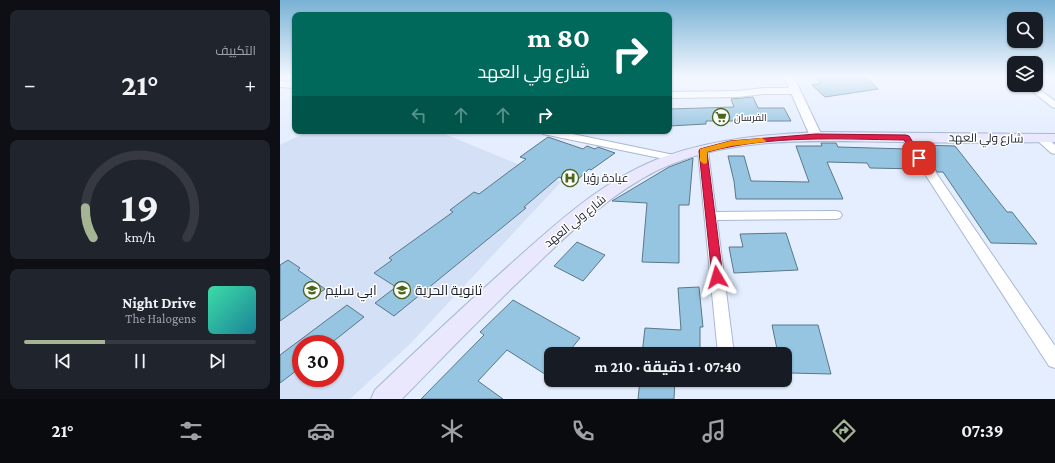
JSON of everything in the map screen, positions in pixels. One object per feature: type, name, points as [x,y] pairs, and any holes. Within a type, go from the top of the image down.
[{"type":"main road","name":"شارع ولي العهد","points":[[384,399],[497,288],[561,230],[612,191],[641,173],[674,158],[730,143],[816,136],[1049,139]]},
{"type":"street","points":[[798,96],[816,136]]},
{"type":"street","points":[[1043,96],[1055,104]]},
{"type":"street","points":[[558,134],[674,158]]},
{"type":"street","points":[[906,137],[1055,360]]},
{"type":"street","points":[[1049,139],[1055,151]]},
{"type":"street","points":[[703,151],[725,347]]},
{"type":"street","points":[[710,216],[836,215]]},
{"type":"shaded area","name":"ثانوية الحرية","points":[[303,134],[445,134],[561,182],[409,345],[350,399],[280,399],[280,145]]},
{"type":"building","points":[[753,97],[758,108],[784,108],[791,121],[706,121],[706,124],[672,126],[672,109],[734,107],[731,99]]},
{"type":"building","points":[[548,137],[583,149],[587,146],[595,149],[598,147],[615,153],[591,170],[589,169],[574,183],[559,177],[524,207],[526,208],[394,316],[375,303],[396,287],[374,273],[392,260],[389,258],[453,212],[450,210],[474,192],[479,194],[526,159],[520,157]]},
{"type":"building","points":[[821,143],[836,143],[838,147],[907,149],[920,169],[870,168],[867,163],[827,162],[843,199],[736,199],[734,181],[728,156],[744,156],[751,181],[809,182],[796,146],[822,146]]},
{"type":"building","points":[[919,145],[955,146],[1007,212],[1012,212],[1037,244],[991,243],[943,172],[937,172]]},
{"type":"building","points":[[693,158],[689,205],[679,205],[679,263],[642,262],[647,203],[612,201],[669,167]]},
{"type":"building","points":[[786,233],[798,270],[734,273],[729,247],[743,247],[740,234]]},
{"type":"building","points":[[577,242],[605,255],[583,281],[554,266]]},
{"type":"building","points":[[288,260],[300,268],[298,270],[325,289],[280,321],[280,265]]},
{"type":"building","points":[[699,287],[703,327],[700,327],[700,347],[643,347],[645,328],[681,330],[678,288]]},
{"type":"building","points":[[513,300],[580,338],[573,347],[544,347],[544,374],[507,350],[478,381],[503,399],[421,399],[484,335],[480,332]]},
{"type":"building","points":[[347,305],[364,317],[341,335],[307,335]]},
{"type":"building","points":[[772,325],[818,325],[831,374],[792,373],[792,347],[777,347]]},
{"type":"building","points":[[292,346],[292,374],[280,383],[280,355]]},
{"type":"building","points":[[639,387],[675,387],[674,399],[638,399]]},
{"type":"slow traffic","points":[[704,161],[703,151],[730,143],[762,141]]},
{"type":"place","name":"الفرسان","points":[[721,117]]},
{"type":"place","name":"عيادة رؤيا","points":[[570,178]]},
{"type":"place","name":"ابي سليم","points":[[312,290]]},
{"type":"place","name":"ثانوية الحرية","points":[[402,290]]},
{"type":"route","points":[[717,277],[703,151],[730,143],[816,136],[906,137],[919,158]]}]
